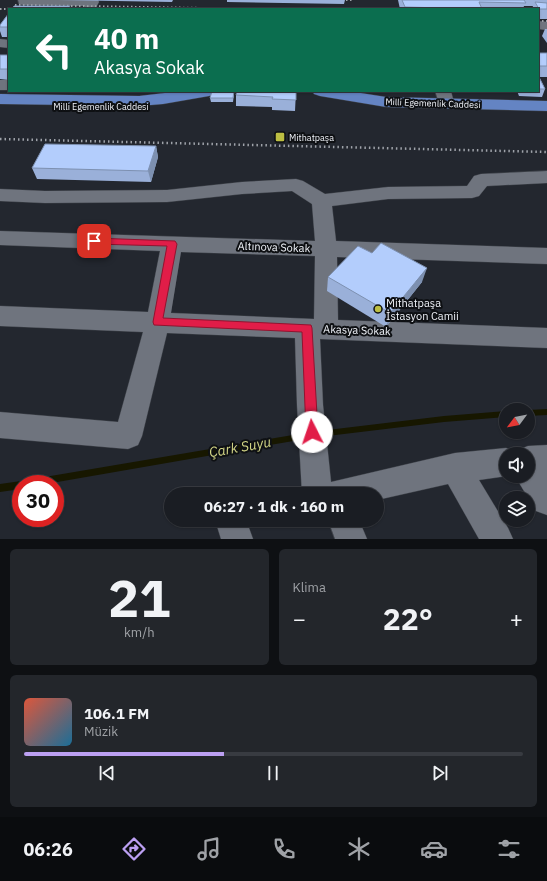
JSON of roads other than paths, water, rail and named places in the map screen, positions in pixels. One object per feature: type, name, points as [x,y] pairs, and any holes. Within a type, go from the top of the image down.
[{"type":"main road","name":"Milli Egemenlik Caddesi","points":[[0,99],[139,101],[163,99],[204,92]]},
{"type":"main road","name":"Milli Egemenlik Caddesi","points":[[0,106],[137,108],[162,105],[204,92]]},
{"type":"main road","name":"Milli Egemenlik Caddesi","points":[[326,92],[386,102],[445,97],[547,106]]},
{"type":"street","points":[[23,1],[93,2],[90,8]]},
{"type":"street","points":[[0,194],[45,197],[167,196],[242,188],[296,185],[322,201],[388,193],[472,192],[481,180],[547,178]]},
{"type":"street","points":[[322,201],[326,248],[316,328],[311,416],[323,487]]},
{"type":"street","name":"Altınova Sokak","points":[[0,238],[547,256]]},
{"type":"street","points":[[0,425],[128,436],[158,322],[172,244]]},
{"type":"street","name":"Akasya Sokak","points":[[0,316],[547,338]]},
{"type":"street","points":[[535,460],[547,459]]},
{"type":"street","points":[[336,487],[455,468],[499,463]]},
{"type":"street","points":[[455,468],[497,539]]},
{"type":"street","points":[[535,482],[547,500]]},
{"type":"street","points":[[346,527],[351,539]]},
{"type":"waterway","name":"Çark Suyu","points":[[535,413],[547,412]]},
{"type":"waterway","name":"Çark Suyu","points":[[319,434],[444,419],[499,415]]},
{"type":"waterway","name":"Çark Suyu","points":[[64,477],[305,436]]},
{"type":"waterway","name":"Çark Suyu","points":[[0,488],[12,486]]},
{"type":"railway","points":[[346,0],[352,0]]},
{"type":"railway","points":[[15,5],[205,8]]},
{"type":"railway","points":[[0,9],[8,9]]},
{"type":"railway","points":[[539,21],[547,21]]},
{"type":"railway","points":[[0,139],[547,152]]},
{"type":"place","name":"Mithatpaşa","points":[[280,137]]},
{"type":"place","name":"Mithatpaşa İstasyon Camii","points":[[378,309]]}]
